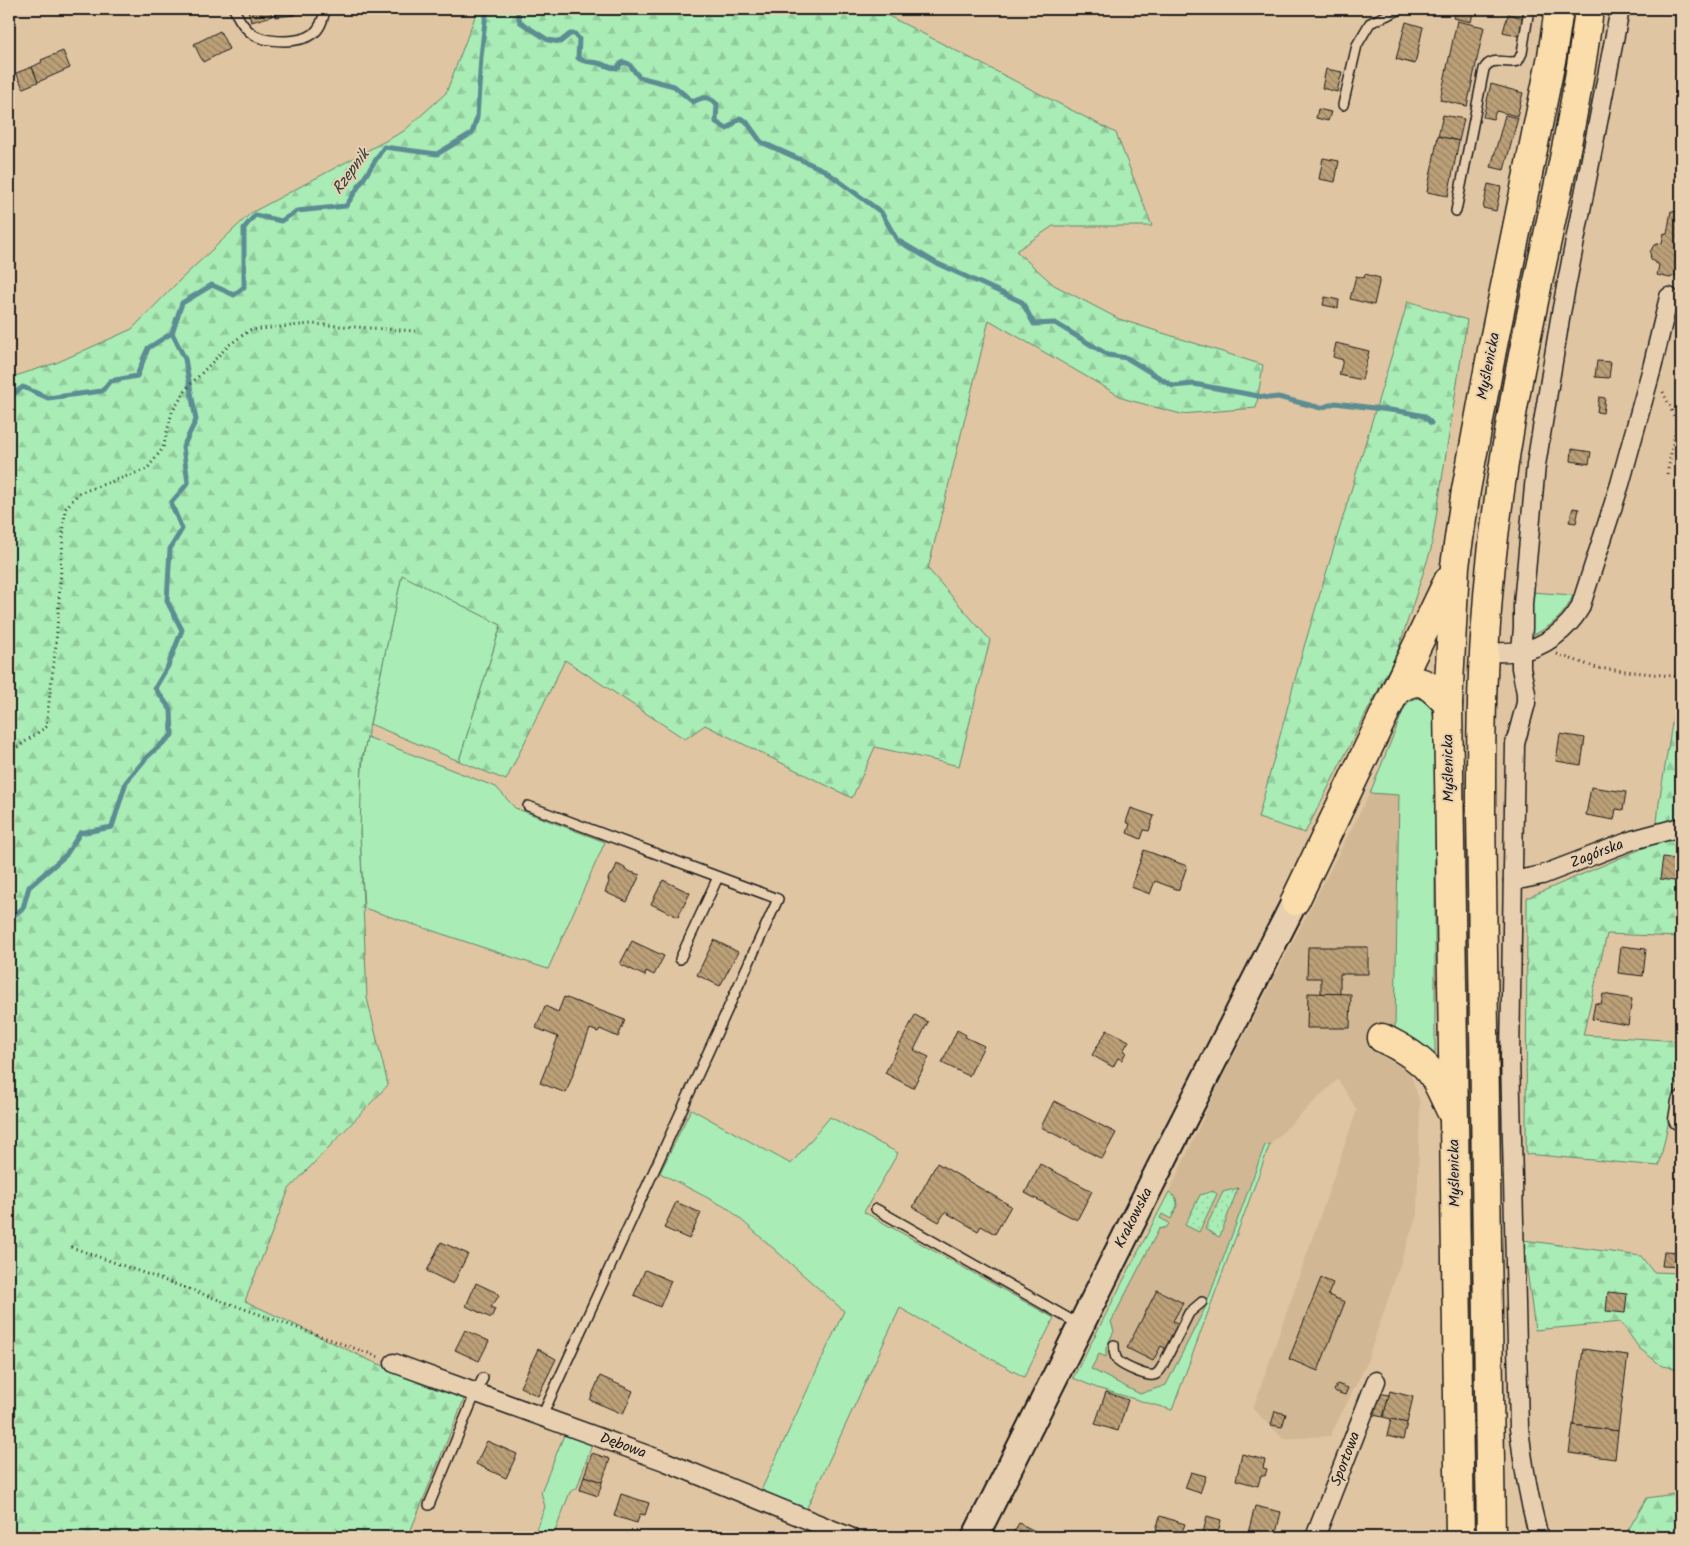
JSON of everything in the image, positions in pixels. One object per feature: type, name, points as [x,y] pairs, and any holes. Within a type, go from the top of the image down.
[{"type":"highway","name":"Myślenicka","points":[[1460,1537],[1448,704],[1455,566],[1470,460],[1552,56],[1559,9]]},
{"type":"highway","name":"Myślenicka","points":[[1491,1537],[1481,811],[1484,652],[1491,561],[1503,467],[1518,381],[1570,125],[1589,9]]},
{"type":"highway","points":[[1296,901],[1455,566]]},
{"type":"highway","points":[[1396,692],[1406,684],[1419,682],[1433,689],[1448,704]]},
{"type":"highway","points":[[1382,1038],[1412,1055],[1430,1072],[1454,1116]]},
{"type":"street","points":[[1539,1537],[1531,1509],[1523,1466],[1517,1389],[1510,1057],[1515,744],[1526,703],[1521,668],[1528,649],[1523,628],[1523,604],[1536,465],[1561,313],[1620,9]]},
{"type":"street","points":[[1484,652],[1528,649],[1563,629],[1580,608],[1587,581],[1607,528],[1652,368],[1668,297]]},
{"type":"street","name":"Zagórska","points":[[1513,881],[1542,875],[1633,840],[1681,827]]},
{"type":"street","name":"Krakowska","points":[[974,1537],[1296,901]]},
{"type":"street","points":[[1678,1120],[1681,1101]]},
{"type":"street","name":"Dębowa","points":[[394,1363],[479,1385],[542,1416],[664,1461],[850,1537]]},
{"type":"street","name":"Sportowa","points":[[1315,1537],[1376,1381]]},
{"type":"lane","points":[[234,9],[241,24],[258,37],[279,41],[304,40],[316,32],[323,21],[325,9]]},
{"type":"lane","points":[[1343,105],[1358,45],[1370,23],[1401,9]]},
{"type":"lane","points":[[1456,211],[1484,69],[1488,63],[1494,60],[1511,63],[1518,61],[1522,53],[1529,9]]},
{"type":"lane","points":[[528,806],[778,899],[542,1416]]},
{"type":"lane","points":[[680,959],[718,877]]},
{"type":"lane","points":[[876,1209],[1081,1325]]},
{"type":"lane","points":[[1114,1345],[1119,1362],[1146,1376],[1153,1376],[1162,1367],[1189,1314],[1202,1302]]},
{"type":"lane","points":[[429,1505],[479,1385]]},
{"type":"path","points":[[9,753],[46,727],[56,644],[64,509],[79,493],[146,469],[163,448],[172,412],[188,387],[228,345],[250,330],[311,324],[415,331]]},
{"type":"path","points":[[1652,368],[1677,422],[1667,475]]},
{"type":"path","points":[[1528,649],[1596,668],[1681,677]]},
{"type":"path","points":[[72,1247],[394,1363]]},
{"type":"shaded area","points":[[1370,793],[1399,795],[1395,1028],[1420,1103],[1417,1214],[1365,1367],[1330,1436],[1284,1439],[1253,1409],[1357,1110],[1338,1079],[1270,1144],[1172,1410],[1097,1388],[1073,1378],[1176,1178],[1214,1094]]},
{"type":"green space","points":[[478,9],[875,9],[1116,133],[1152,226],[1053,226],[1016,251],[1054,285],[1119,319],[1263,365],[1256,408],[1181,414],[1125,399],[989,320],[928,569],[990,640],[959,766],[875,747],[852,798],[705,725],[685,739],[565,660],[506,780],[459,761],[501,625],[402,575],[362,760],[360,833],[367,998],[388,1085],[289,1189],[245,1301],[371,1361],[465,1397],[408,1537],[9,1537],[9,378],[56,363],[132,329],[180,280],[251,213],[404,131],[446,93]]},
{"type":"green space","points":[[1408,301],[1467,320],[1431,549],[1397,653],[1305,833],[1258,818],[1301,657]]},
{"type":"green space","points":[[402,574],[501,625],[459,761],[370,724]]},
{"type":"green space","points":[[1531,592],[1573,595],[1566,609],[1556,620],[1531,636]]},
{"type":"green space","points":[[1418,698],[1426,701],[1432,710],[1435,723],[1435,1059],[1395,1028],[1399,795],[1370,793],[1404,709],[1409,701]]},
{"type":"green space","points":[[1676,699],[1681,700],[1681,937],[1607,934],[1583,1035],[1681,1041],[1681,1064],[1659,1166],[1526,1154],[1527,898],[1655,843],[1659,803]]},
{"type":"green space","points":[[367,737],[496,787],[515,808],[605,842],[548,969],[364,908],[360,844],[360,801],[363,758]]},
{"type":"green space","points":[[691,1109],[791,1164],[830,1117],[898,1153],[864,1212],[1054,1318],[1024,1377],[900,1308],[804,1514],[759,1495],[844,1311],[729,1209],[660,1173]]},
{"type":"green space","points":[[1270,1144],[1172,1410],[1097,1388],[1073,1378],[1169,1192],[1176,1198],[1177,1206],[1171,1219],[1162,1214],[1160,1218],[1169,1223],[1167,1227],[1159,1229],[1111,1322],[1114,1331],[1106,1348],[1106,1357],[1099,1354],[1091,1369],[1140,1394],[1166,1385],[1205,1308],[1265,1145]]},
{"type":"green space","points":[[1238,1188],[1220,1236],[1205,1229],[1223,1192]]},
{"type":"green space","points":[[1213,1191],[1217,1194],[1199,1232],[1185,1225],[1200,1195]]},
{"type":"green space","points":[[1523,1240],[1641,1256],[1653,1272],[1681,1273],[1681,1369],[1662,1366],[1639,1348],[1621,1322],[1535,1330]]},
{"type":"green space","points":[[564,1435],[592,1444],[577,1488],[570,1492],[553,1537],[533,1537],[545,1507],[541,1492]]},
{"type":"green space","points":[[1681,1493],[1681,1537],[1624,1537],[1647,1498]]},
{"type":"building","points":[[270,9],[272,16],[251,22],[248,10]]},
{"type":"building","points":[[274,9],[309,9],[294,11],[295,15],[275,17]]},
{"type":"building","points":[[1456,9],[1474,9],[1471,22],[1453,18]]},
{"type":"building","points":[[1508,14],[1524,18],[1519,36],[1503,32]]},
{"type":"building","points":[[1457,21],[1484,27],[1467,106],[1440,100]]},
{"type":"building","points":[[1406,22],[1423,27],[1415,64],[1396,59]]},
{"type":"building","points":[[220,31],[229,49],[203,62],[194,44]]},
{"type":"building","points":[[63,51],[70,68],[38,82],[32,67],[42,62],[41,60]]},
{"type":"building","points":[[32,67],[38,82],[23,88],[16,73]]},
{"type":"building","points":[[1326,69],[1342,72],[1337,92],[1322,88]]},
{"type":"building","points":[[1491,84],[1523,93],[1517,116],[1496,111],[1493,119],[1483,117]]},
{"type":"building","points":[[1318,109],[1331,112],[1328,121],[1316,118]]},
{"type":"building","points":[[1443,115],[1464,119],[1459,141],[1438,136]]},
{"type":"building","points":[[1505,115],[1518,118],[1504,170],[1491,167]]},
{"type":"building","points":[[1438,136],[1459,141],[1448,196],[1427,192]]},
{"type":"building","points":[[1323,158],[1339,161],[1335,182],[1319,179]]},
{"type":"building","points":[[1488,184],[1501,187],[1496,211],[1483,208]]},
{"type":"building","points":[[1671,211],[1681,213],[1681,273],[1670,278],[1657,275],[1659,265],[1651,260],[1650,252],[1654,245],[1662,243],[1664,233],[1667,234]]},
{"type":"building","points":[[1365,274],[1380,278],[1374,305],[1350,299],[1356,276],[1364,278]]},
{"type":"building","points":[[1325,297],[1339,300],[1338,308],[1323,305]]},
{"type":"building","points":[[1336,343],[1369,351],[1362,380],[1339,375],[1343,360],[1333,357]]},
{"type":"building","points":[[1597,361],[1611,362],[1609,378],[1595,377]]},
{"type":"building","points":[[1599,397],[1605,398],[1603,413],[1597,412]]},
{"type":"building","points":[[1572,449],[1591,452],[1589,464],[1571,461]]},
{"type":"building","points":[[1573,508],[1579,509],[1576,523],[1569,522]]},
{"type":"building","points":[[1560,734],[1585,738],[1581,765],[1556,761]]},
{"type":"building","points":[[1591,787],[1626,792],[1623,810],[1616,809],[1614,820],[1586,815]]},
{"type":"building","points":[[1131,808],[1154,816],[1149,831],[1144,830],[1141,839],[1127,833],[1130,824],[1126,822]]},
{"type":"building","points":[[1144,850],[1187,866],[1179,890],[1155,881],[1150,894],[1131,887]]},
{"type":"building","points":[[1663,857],[1681,860],[1681,882],[1660,879]]},
{"type":"building","points":[[617,864],[625,868],[625,870],[640,875],[627,902],[605,892],[609,882],[608,879],[613,874]]},
{"type":"building","points":[[663,880],[690,893],[678,917],[651,904]]},
{"type":"building","points":[[714,940],[738,952],[720,986],[697,975]]},
{"type":"building","points":[[632,941],[664,956],[654,975],[646,971],[645,976],[620,964]]},
{"type":"building","points":[[1621,946],[1646,949],[1643,976],[1618,973]]},
{"type":"building","points":[[1308,947],[1368,947],[1368,974],[1340,974],[1340,994],[1321,994],[1321,978],[1307,978]]},
{"type":"building","points":[[1308,993],[1351,994],[1350,1028],[1307,1028]]},
{"type":"building","points":[[1603,994],[1632,999],[1628,1025],[1592,1019],[1595,1003],[1601,1004]]},
{"type":"building","points":[[564,997],[625,1020],[618,1037],[600,1029],[598,1032],[590,1029],[566,1093],[540,1083],[558,1037],[536,1028],[545,1006],[558,1012]]},
{"type":"building","points":[[915,1015],[928,1022],[914,1050],[929,1057],[913,1088],[885,1073]]},
{"type":"building","points":[[957,1030],[966,1035],[965,1037],[984,1046],[969,1076],[942,1063]]},
{"type":"building","points":[[1107,1030],[1129,1041],[1123,1051],[1126,1052],[1122,1060],[1118,1058],[1113,1067],[1092,1055]]},
{"type":"building","points":[[1054,1101],[1116,1133],[1102,1159],[1041,1127]]},
{"type":"building","points":[[937,1163],[1011,1206],[995,1234],[981,1226],[978,1231],[945,1212],[939,1222],[913,1207]]},
{"type":"building","points":[[1040,1164],[1092,1191],[1077,1220],[1025,1193]]},
{"type":"building","points":[[676,1202],[701,1213],[689,1239],[664,1228]]},
{"type":"building","points":[[441,1242],[468,1254],[453,1284],[427,1271]]},
{"type":"building","points":[[1664,1251],[1681,1252],[1681,1267],[1662,1266]]},
{"type":"building","points":[[645,1270],[671,1281],[660,1307],[634,1295]]},
{"type":"building","points":[[1321,1278],[1333,1283],[1328,1295],[1345,1302],[1318,1371],[1289,1359]]},
{"type":"building","points":[[476,1283],[497,1293],[499,1296],[491,1307],[495,1309],[491,1318],[466,1306]]},
{"type":"building","points":[[1157,1290],[1183,1303],[1173,1321],[1179,1324],[1167,1349],[1161,1346],[1153,1361],[1127,1348]]},
{"type":"building","points":[[1608,1292],[1627,1294],[1625,1313],[1606,1311]]},
{"type":"building","points":[[465,1330],[489,1341],[479,1361],[455,1350]]},
{"type":"building","points":[[538,1349],[556,1359],[538,1396],[520,1387]]},
{"type":"building","points":[[1583,1349],[1628,1355],[1618,1431],[1573,1425]]},
{"type":"building","points":[[600,1376],[633,1391],[623,1414],[590,1400]]},
{"type":"building","points":[[1337,1384],[1348,1388],[1345,1395],[1334,1391]]},
{"type":"building","points":[[1390,1391],[1413,1397],[1407,1423],[1383,1417]]},
{"type":"building","points":[[1106,1392],[1128,1400],[1118,1431],[1095,1424]]},
{"type":"building","points":[[1378,1393],[1389,1395],[1383,1417],[1373,1415]]},
{"type":"building","points":[[1275,1411],[1286,1414],[1282,1427],[1271,1425]]},
{"type":"building","points":[[1391,1419],[1407,1423],[1403,1440],[1387,1436]]},
{"type":"building","points":[[1573,1425],[1618,1431],[1615,1459],[1569,1453]]},
{"type":"building","points":[[487,1441],[517,1454],[506,1478],[476,1464]]},
{"type":"building","points":[[592,1453],[610,1459],[602,1482],[584,1476]]},
{"type":"building","points":[[1242,1454],[1265,1460],[1263,1468],[1267,1469],[1265,1476],[1261,1475],[1258,1486],[1236,1480]]},
{"type":"building","points":[[1191,1472],[1206,1476],[1200,1493],[1185,1488]]},
{"type":"building","points":[[584,1476],[602,1482],[598,1496],[580,1490]]},
{"type":"building","points":[[621,1494],[649,1503],[645,1515],[640,1514],[637,1523],[614,1516]]},
{"type":"building","points":[[1255,1506],[1281,1512],[1275,1537],[1247,1537]]},
{"type":"building","points":[[1160,1516],[1185,1524],[1180,1537],[1164,1537],[1165,1533],[1156,1530]]},
{"type":"building","points":[[1207,1516],[1221,1520],[1217,1537],[1202,1537]]},
{"type":"building","points":[[1019,1523],[1047,1537],[1011,1537]]},
{"type":"waterway","name":"Rzepnik","points":[[9,397],[23,387],[48,398],[102,391],[110,381],[137,376],[148,348],[172,333],[182,303],[212,285],[234,295],[244,287],[244,228],[255,215],[281,221],[297,211],[346,206],[384,147],[437,154],[472,133],[477,118],[481,57],[486,12],[489,9]]},
{"type":"waterway","points":[[517,9],[520,22],[548,40],[560,42],[570,34],[575,34],[579,39],[578,58],[581,60],[616,68],[619,68],[619,65],[624,62],[629,64],[639,77],[674,86],[693,102],[703,98],[711,99],[717,104],[716,122],[727,129],[740,118],[746,121],[761,142],[824,170],[881,212],[897,240],[936,263],[1022,302],[1034,324],[1055,323],[1108,355],[1127,358],[1173,386],[1194,384],[1269,398],[1278,397],[1321,408],[1335,403],[1405,412],[1424,416],[1431,423]]},
{"type":"waterway","points":[[9,919],[23,908],[29,887],[66,855],[80,833],[112,827],[126,782],[148,756],[172,735],[171,710],[155,688],[168,666],[182,630],[167,601],[170,549],[182,529],[171,503],[188,483],[183,447],[196,420],[185,359],[172,333]]}]
